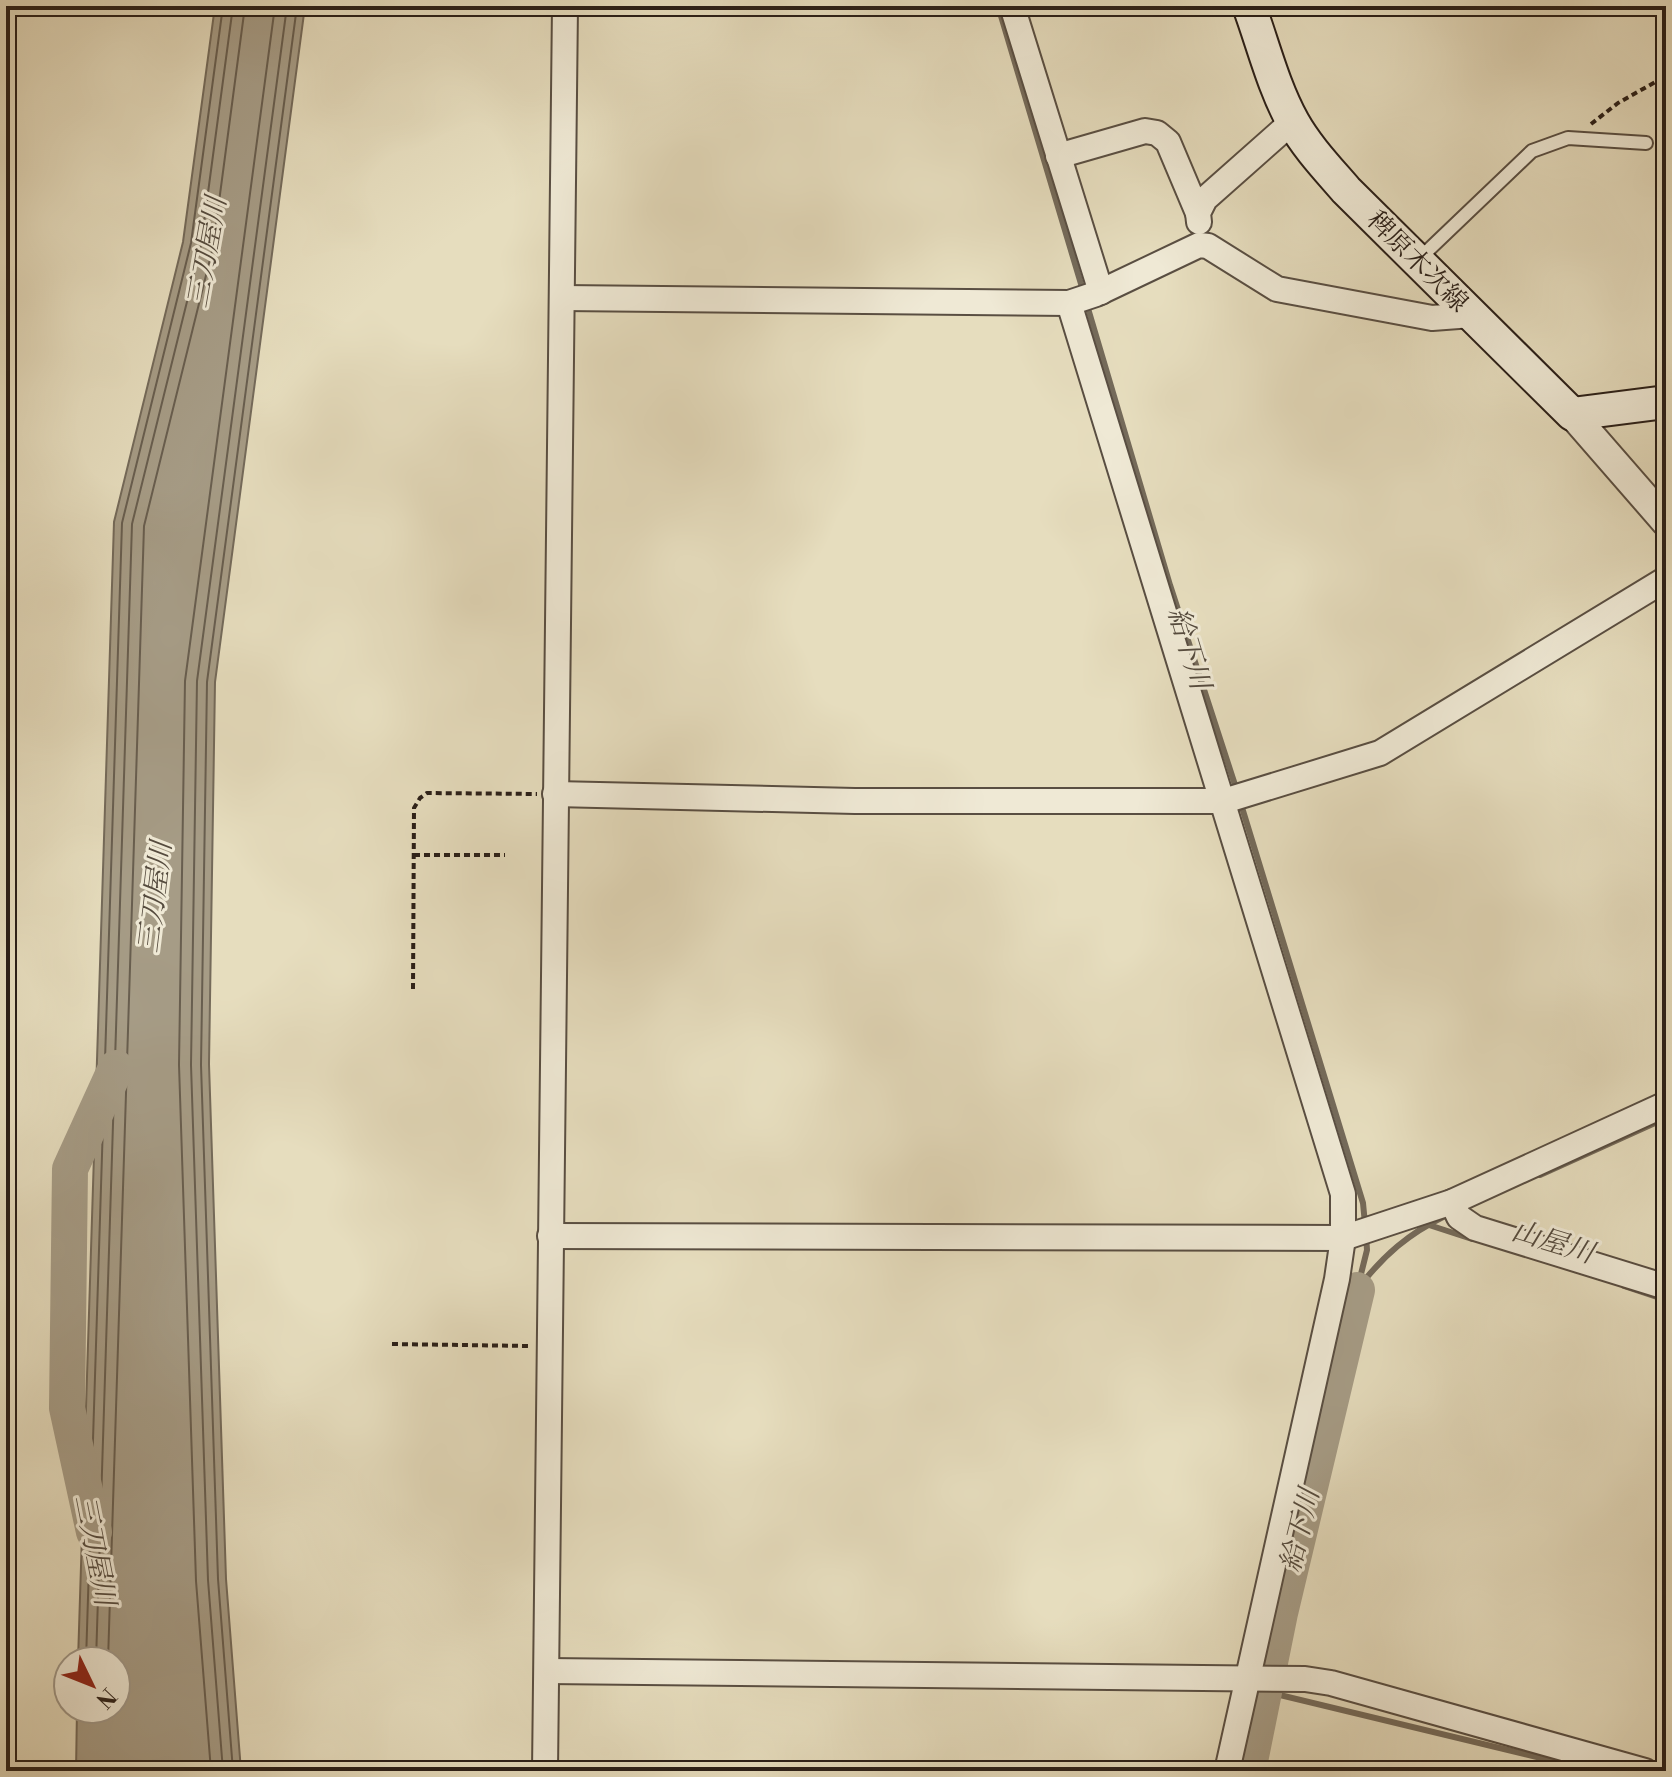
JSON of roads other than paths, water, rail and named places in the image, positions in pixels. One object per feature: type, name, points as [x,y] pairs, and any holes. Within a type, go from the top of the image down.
[{"type":"main road","name":"稗原木次線","points":[[1249,6],[1293,121],[1322,163],[1572,414]]},
{"type":"main road","points":[[1572,414],[1666,402]]},
{"type":"street","points":[[545,1771],[565,6]]},
{"type":"street","points":[[1012,6],[1058,156],[1086,297],[1234,798],[1343,1194],[1348,1236],[1252,1679],[1227,1771]]},
{"type":"street","points":[[1198,213],[1205,199],[1293,121]]},
{"type":"street","points":[[1058,156],[1145,131],[1157,133],[1168,142],[1198,213],[1204,245]]},
{"type":"street","points":[[562,298],[1086,297],[1204,245],[1277,289],[1432,318],[1472,315]]},
{"type":"street","points":[[1572,414],[1666,522]]},
{"type":"street","points":[[555,794],[870,801],[1234,798],[1380,753],[1666,579]]},
{"type":"street","points":[[550,1236],[1348,1236],[1455,1209],[1666,1104]]},
{"type":"street","points":[[1455,1209],[1475,1228],[1666,1287]]},
{"type":"street","points":[[547,1671],[1285,1678],[1331,1683],[1645,1771]]},
{"type":"lane","points":[[1417,261],[1519,161],[1544,145],[1576,138],[1646,143]]},
{"type":"water","points":[[215,6],[305,6],[215,682],[209,1064],[226,1579],[241,1771],[76,1771],[77,1725],[132,1725],[132,1645],[79,1645],[114,522],[183,242]]},
{"type":"waterway","name":"給下川","points":[[998,6],[1084,294]]},
{"type":"waterway","name":"給下川","points":[[1087,305],[1170,585],[1237,791]]},
{"type":"waterway","name":"給下川","points":[[1240,801],[1363,1203],[1365,1224]]},
{"type":"waterway","name":"三刀屋川","points":[[94,1532],[67,1408],[70,1169],[116,1068]]},
{"type":"waterway","name":"給下川","points":[[1540,1175],[1666,1118]]},
{"type":"waterway","name":"給下川","points":[[1359,1287],[1398,1246],[1445,1216]]},
{"type":"waterway","name":"山屋川","points":[[1429,1225],[1472,1239]]},
{"type":"waterway","name":"給下川","points":[[1357,1290],[1367,1250],[1366,1235]]},
{"type":"waterway","name":"山屋川","points":[[1624,1286],[1666,1300]]},
{"type":"waterway","name":"給下川","points":[[1248,1771],[1280,1613],[1357,1290]]},
{"type":"waterway","points":[[1263,1691],[1595,1771]]}]
